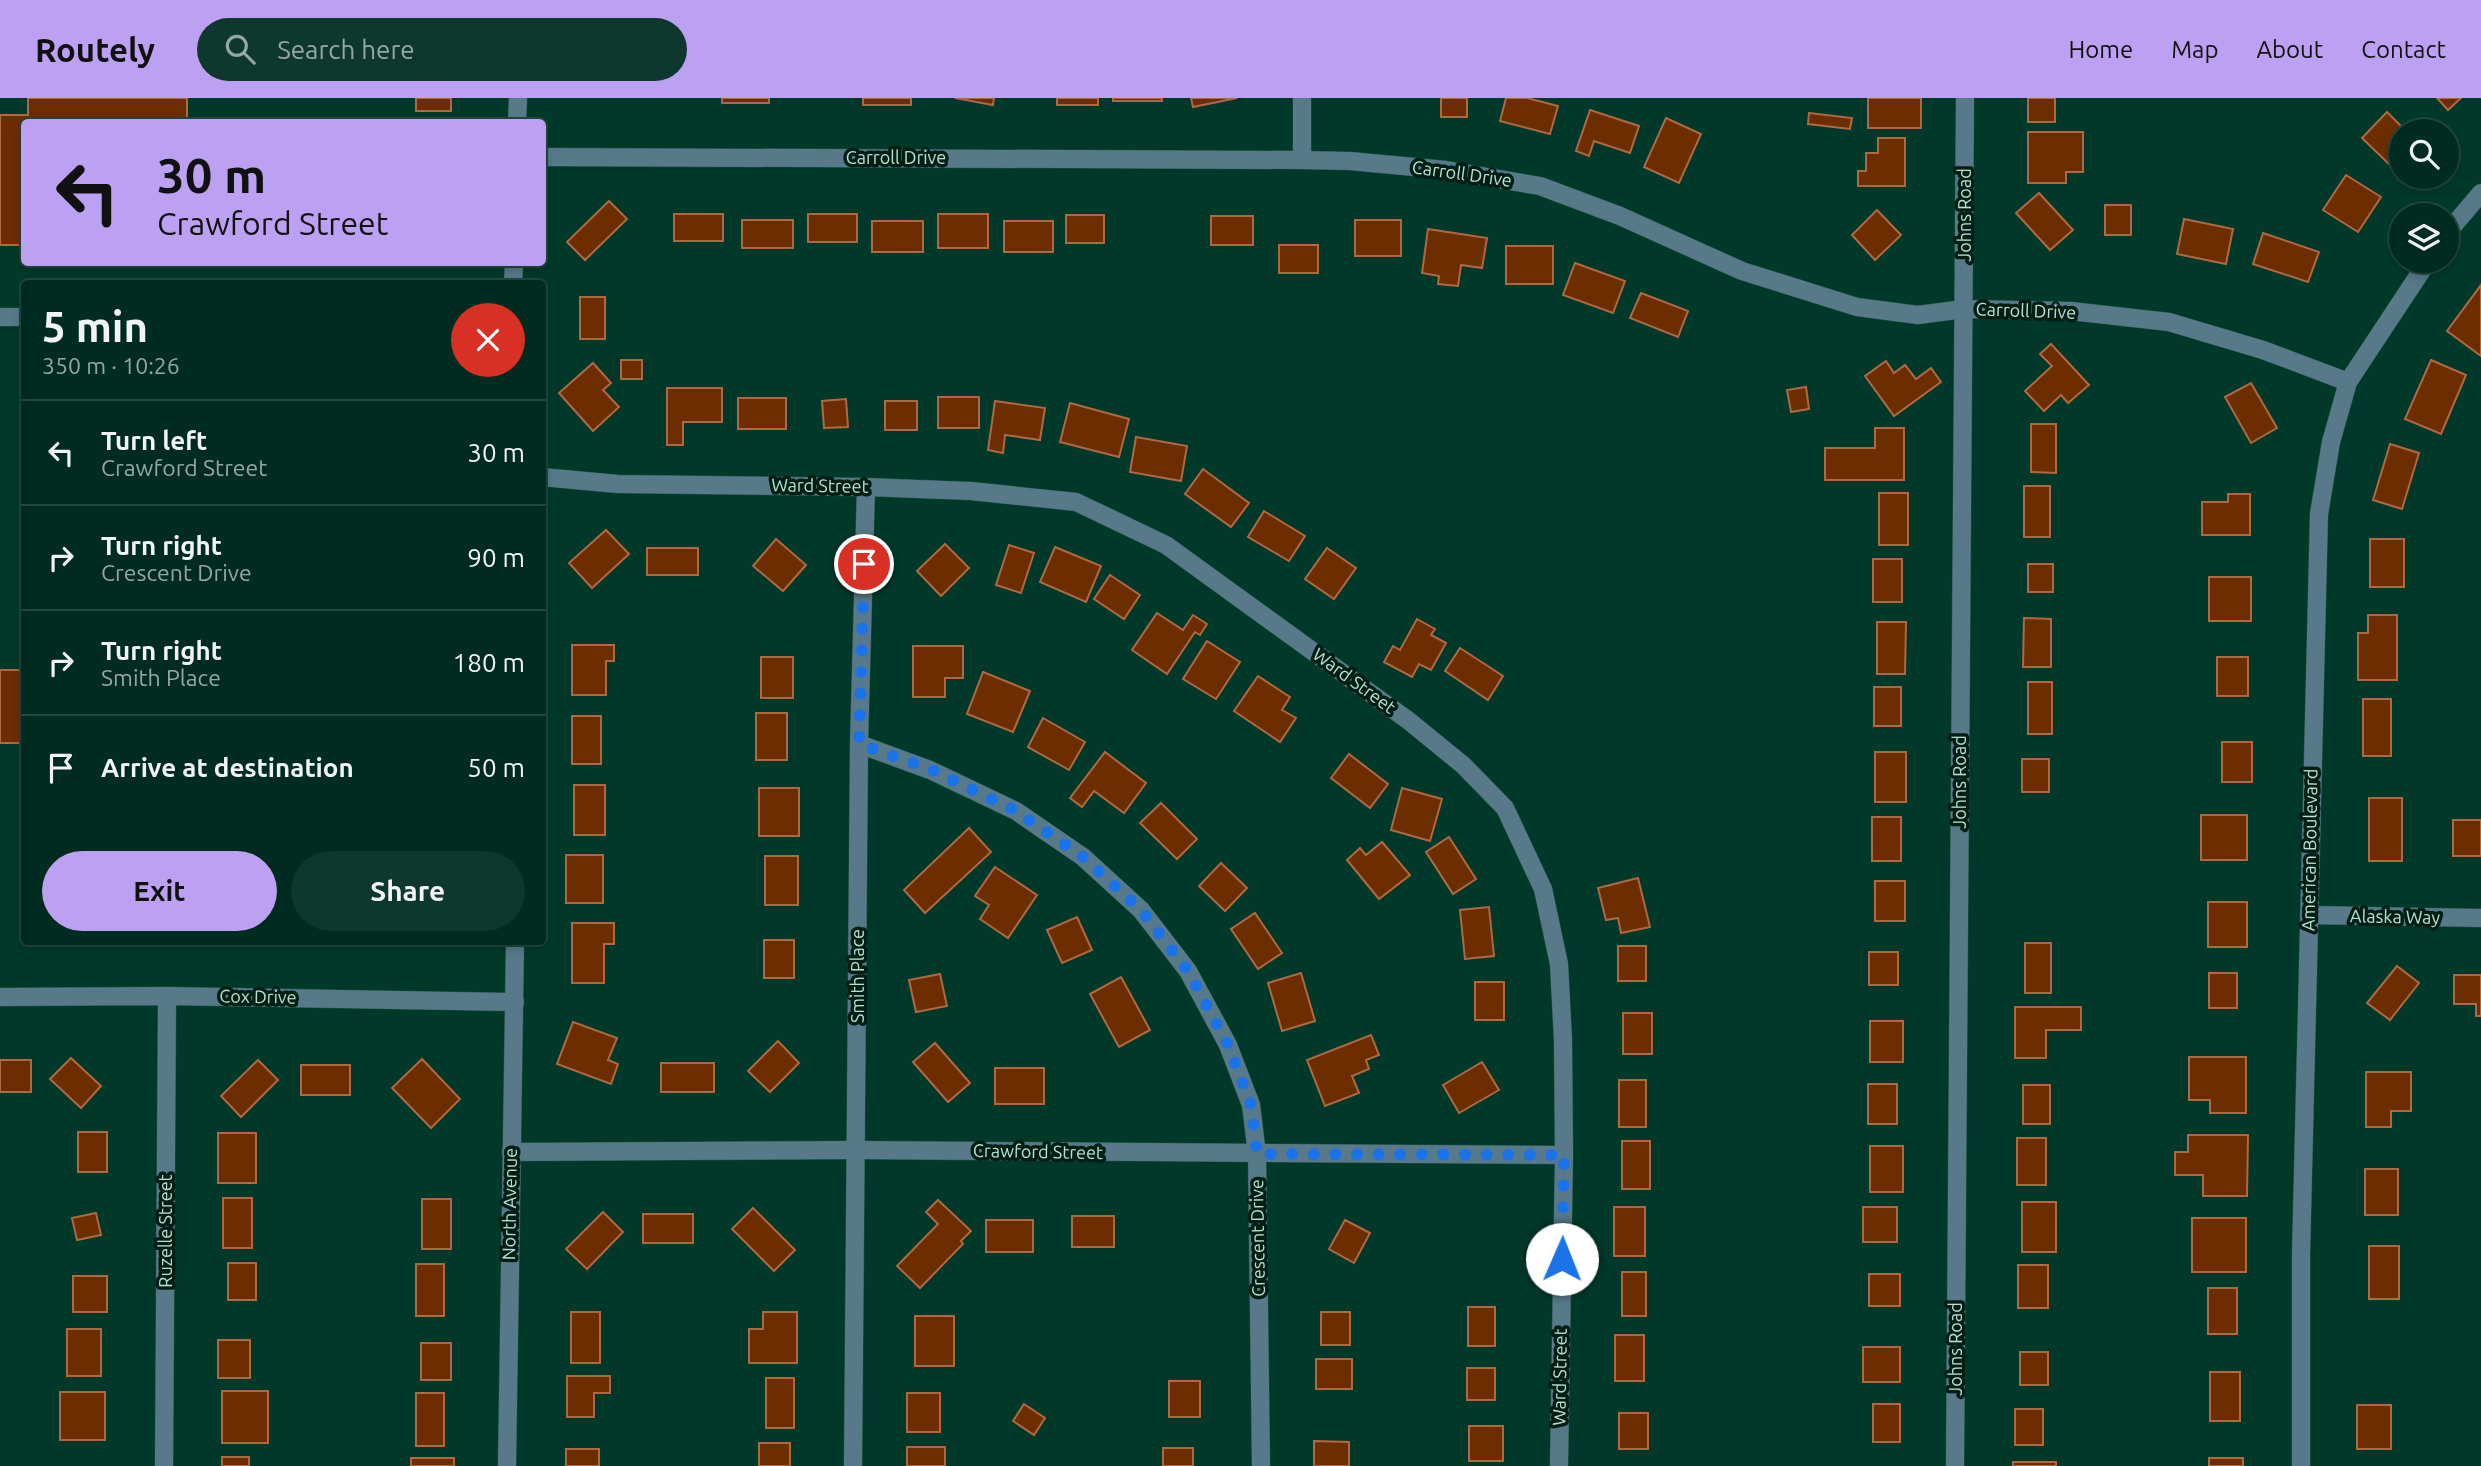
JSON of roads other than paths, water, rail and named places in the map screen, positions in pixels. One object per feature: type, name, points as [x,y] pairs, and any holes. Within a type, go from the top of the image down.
[{"type":"street","points":[[517,119],[518,98]]},
{"type":"street","points":[[1301,98],[1302,160]]},
{"type":"street","name":"Johns Road","points":[[1955,1466],[1965,98]]},
{"type":"street","name":"Carroll Drive","points":[[546,157],[1302,160],[1350,161],[1446,170],[1540,186],[1620,216],[1742,271],[1857,307],[1918,315],[1964,309],[2071,312],[2169,322],[2263,350],[2348,382]]},
{"type":"street","points":[[2459,219],[2481,193]]},
{"type":"street","name":"American Boulevard","points":[[2301,1466],[2301,1255],[2319,514],[2331,442],[2348,382],[2420,273]]},
{"type":"street","points":[[0,317],[21,317]]},
{"type":"street","name":"Ward Street","points":[[546,477],[618,484],[971,491],[1076,502],[1166,545],[1409,721],[1463,765],[1505,808],[1544,889],[1559,964],[1564,1155],[1559,1466]]},
{"type":"street","name":"Smith Place","points":[[853,1466],[859,744],[866,487]]},
{"type":"street","name":"Crescent Drive","points":[[859,744],[930,769],[1016,811],[1083,857],[1141,910],[1188,971],[1228,1045],[1251,1105],[1257,1154],[1261,1466]]},
{"type":"street","name":"Alaska Way","points":[[2309,915],[2481,918]]},
{"type":"street","name":"North Avenue","points":[[507,1466],[516,945]]},
{"type":"street","name":"Cox Drive","points":[[0,997],[167,996],[515,1002]]},
{"type":"street","name":"Ruzelle Street","points":[[164,1466],[167,996]]},
{"type":"street","name":"Crawford Street","points":[[511,1152],[857,1150],[1564,1155]]}]
